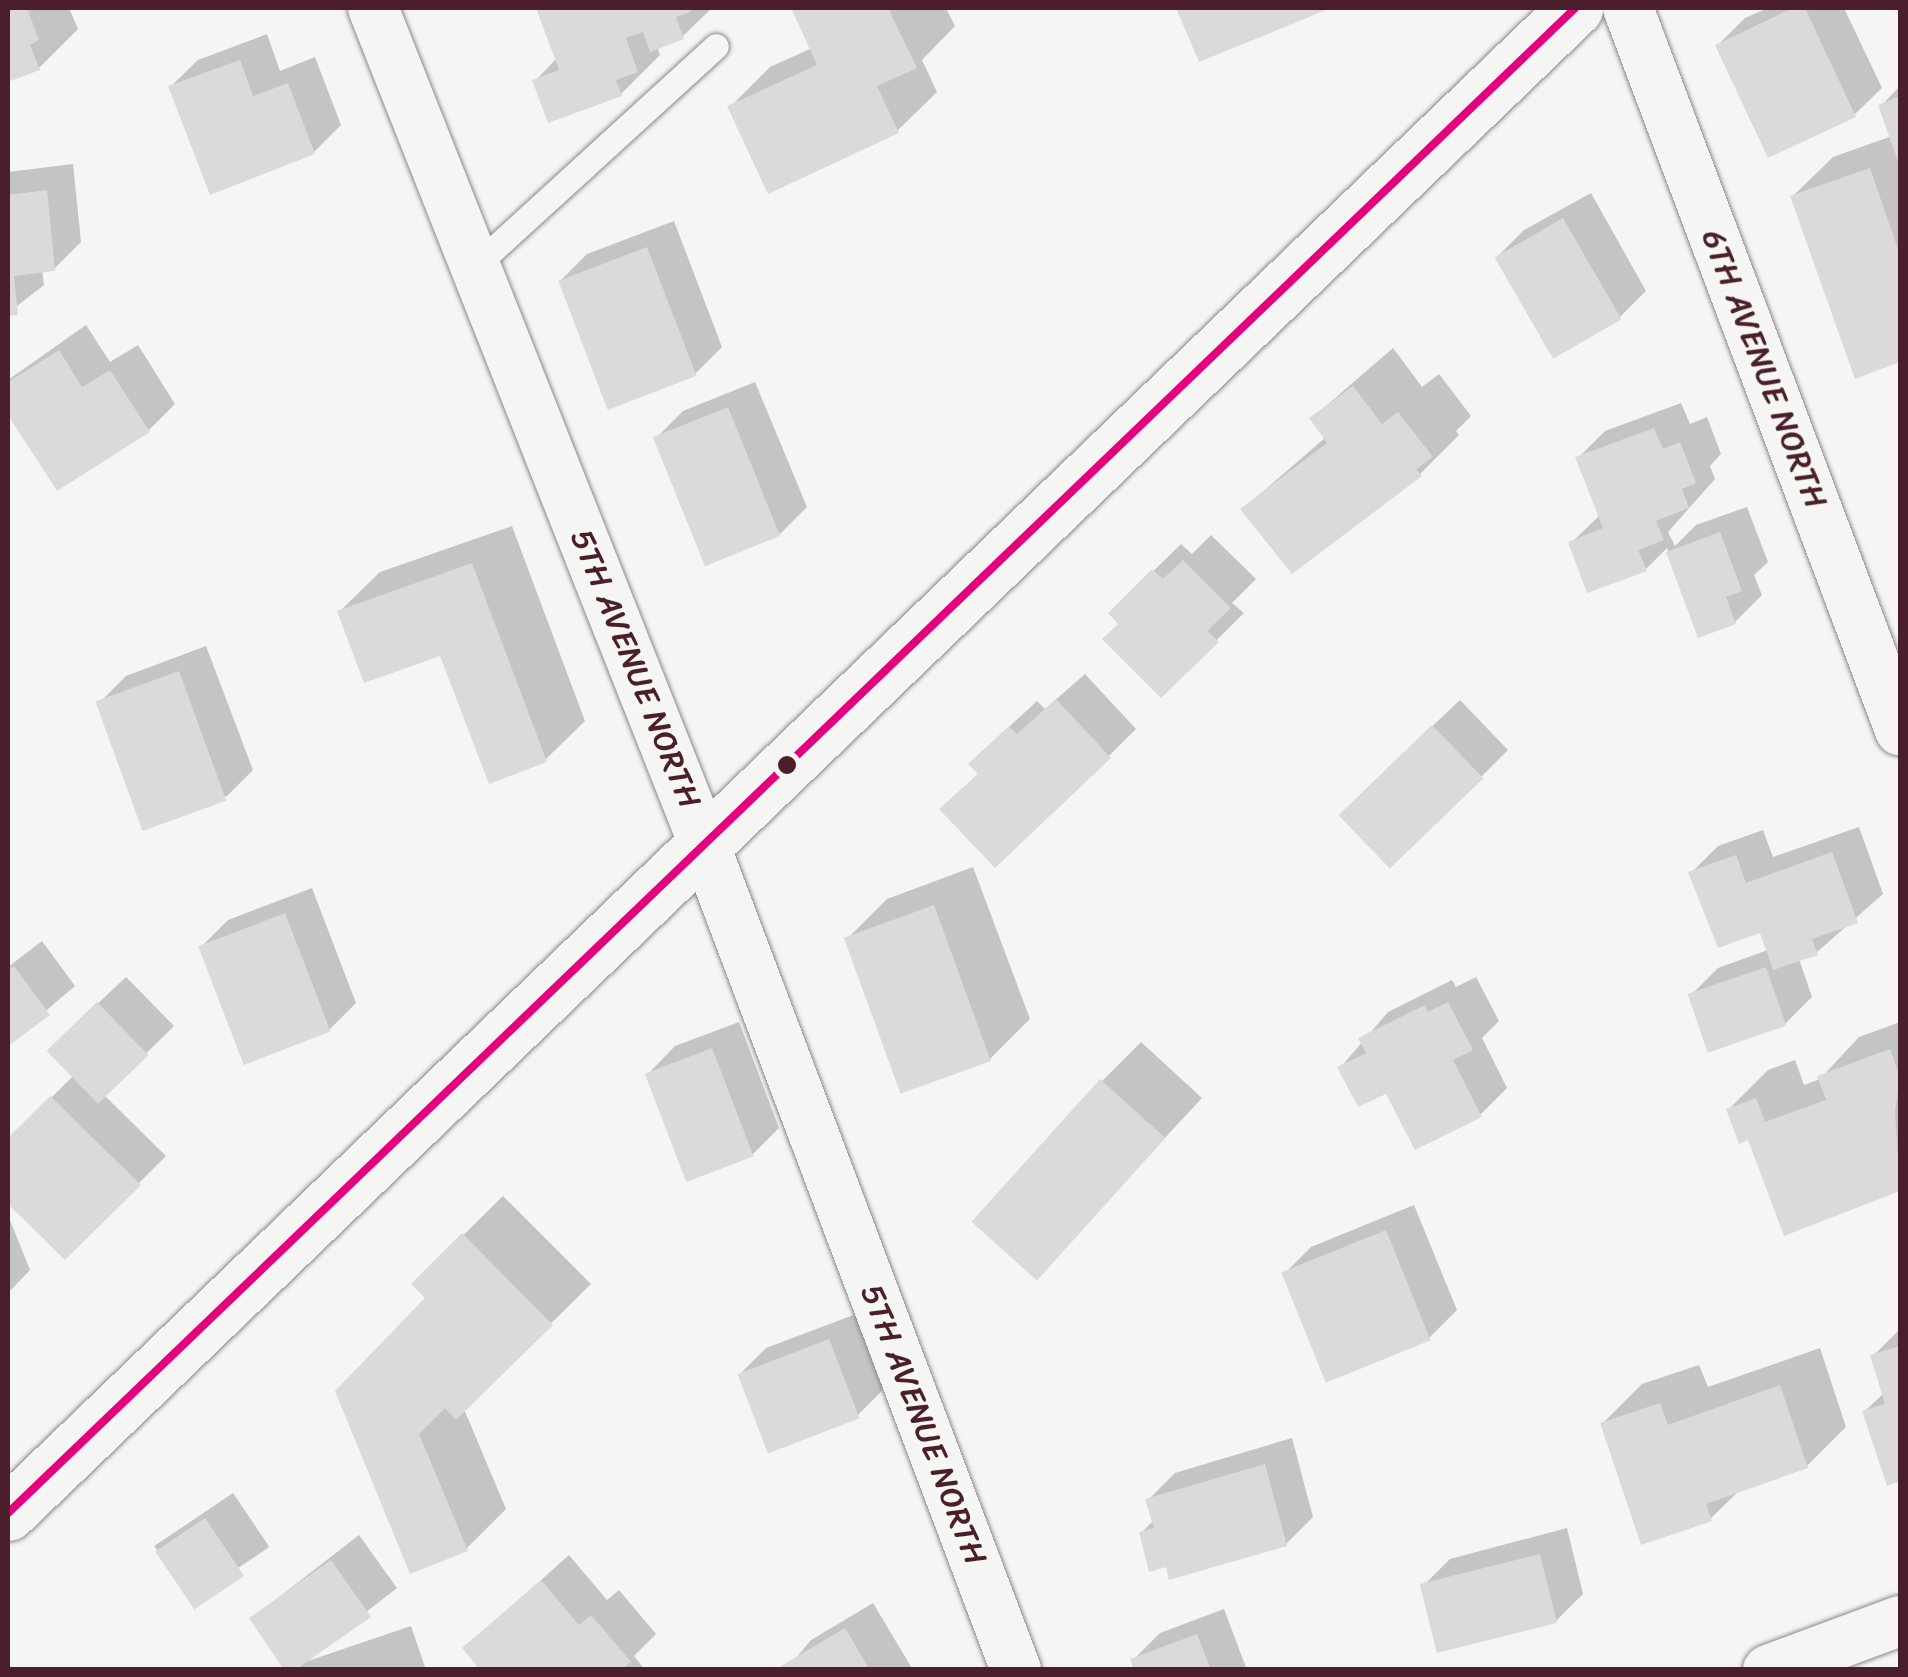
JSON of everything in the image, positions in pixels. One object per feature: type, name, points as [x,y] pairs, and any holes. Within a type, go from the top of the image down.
[{"type":"street","name":"5TH AVENUE NORTH","points":[[373,8],[706,849],[1016,1670]]},
{"type":"street","points":[[8,1513],[706,849],[1574,8]]},
{"type":"street","name":"6TH AVENUE NORTH","points":[[1628,8],[1900,730]]},
{"type":"street","points":[[1768,1670],[1900,1621]]},
{"type":"lane","points":[[475,266],[716,46]]},
{"type":"building","points":[[8,8],[27,8],[39,40],[30,45],[40,70],[8,82]]},
{"type":"building","points":[[536,8],[689,8],[691,12],[676,17],[684,39],[650,52],[643,32],[626,38],[638,72],[616,80],[622,96],[548,123],[532,80],[559,70]]},
{"type":"building","points":[[791,8],[888,8],[917,68],[877,86],[899,133],[768,194],[727,106],[817,65]]},
{"type":"building","points":[[1176,8],[1331,8],[1199,62]]},
{"type":"building","points":[[1793,8],[1805,8],[1856,117],[1768,158],[1715,45]]},
{"type":"building","points":[[240,60],[253,96],[288,83],[315,154],[210,195],[168,86]]},
{"type":"building","points":[[1900,96],[1900,167],[1878,105]]},
{"type":"building","points":[[1870,168],[1900,255],[1900,362],[1855,379],[1790,196]]},
{"type":"building","points":[[47,190],[55,271],[14,276],[18,315],[8,316],[8,195]]},
{"type":"building","points":[[1563,218],[1622,319],[1553,359],[1495,258]]},
{"type":"building","points":[[647,247],[696,376],[608,410],[558,281]]},
{"type":"building","points":[[59,350],[82,387],[110,370],[150,432],[57,491],[8,415],[8,382]]},
{"type":"building","points":[[1353,386],[1382,424],[1398,412],[1433,457],[1416,469],[1422,476],[1292,574],[1240,509],[1327,443],[1309,418]]},
{"type":"building","points":[[728,407],[780,536],[705,566],[653,437]]},
{"type":"building","points":[[1654,428],[1663,449],[1680,442],[1696,483],[1682,489],[1689,508],[1656,521],[1664,540],[1638,550],[1647,571],[1587,593],[1568,542],[1603,528],[1575,457]]},
{"type":"building","points":[[1720,532],[1742,591],[1726,597],[1736,624],[1698,638],[1666,552]]},
{"type":"building","points":[[1183,560],[1231,608],[1207,631],[1219,642],[1161,698],[1102,639],[1118,624],[1108,613],[1152,569],[1163,579]]},
{"type":"building","points":[[472,563],[547,762],[489,784],[440,656],[364,683],[337,611]]},
{"type":"building","points":[[179,671],[226,801],[143,831],[95,701]]},
{"type":"building","points":[[1056,699],[1111,758],[995,868],[939,809],[978,774],[968,764],[1009,726],[1017,734]]},
{"type":"building","points":[[1432,725],[1483,778],[1390,869],[1338,815]]},
{"type":"building","points":[[1832,852],[1858,923],[1812,939],[1818,955],[1773,970],[1760,933],[1718,948],[1688,872],[1736,855],[1746,883]]},
{"type":"building","points":[[934,905],[991,1061],[901,1094],[844,938]]},
{"type":"building","points":[[285,913],[331,1032],[244,1065],[198,946]]},
{"type":"building","points":[[14,966],[50,1015],[8,1046],[8,971]]},
{"type":"building","points":[[1766,967],[1786,1026],[1708,1053],[1688,994]]},
{"type":"building","points":[[97,1002],[148,1055],[98,1104],[47,1051]]},
{"type":"building","points":[[1448,1002],[1473,1050],[1453,1060],[1482,1117],[1415,1150],[1386,1094],[1358,1107],[1337,1067],[1366,1053],[1358,1038],[1425,1005],[1428,1012]]},
{"type":"building","points":[[712,1048],[754,1156],[686,1182],[645,1074]]},
{"type":"building","points":[[1890,1049],[1900,1077],[1895,1111],[1900,1191],[1784,1236],[1748,1140],[1739,1144],[1726,1109],[1756,1098],[1765,1122],[1826,1100],[1817,1076]]},
{"type":"building","points":[[1100,1079],[1165,1138],[1037,1281],[972,1222]]},
{"type":"building","points":[[50,1096],[141,1185],[65,1260],[8,1204],[8,1138]]},
{"type":"building","points":[[1386,1230],[1431,1340],[1326,1383],[1281,1272]]},
{"type":"building","points":[[462,1233],[553,1325],[456,1420],[445,1408],[419,1434],[468,1551],[410,1574],[335,1391],[425,1298],[411,1284]]},
{"type":"building","points":[[829,1339],[859,1418],[768,1453],[738,1374]]},
{"type":"building","points":[[1900,1346],[1900,1481],[1887,1486],[1862,1411],[1885,1404],[1870,1355]]},
{"type":"building","points":[[1780,1385],[1808,1468],[1706,1504],[1712,1521],[1641,1545],[1600,1423],[1660,1403],[1668,1425]]},
{"type":"building","points":[[1265,1464],[1287,1546],[1169,1580],[1166,1567],[1149,1572],[1139,1532],[1154,1528],[1145,1499]]},
{"type":"building","points":[[205,1518],[244,1576],[194,1610],[155,1552]]},
{"type":"building","points":[[1540,1554],[1557,1623],[1437,1653],[1420,1584]]},
{"type":"building","points":[[331,1560],[371,1617],[295,1670],[284,1670],[249,1618]]},
{"type":"building","points":[[541,1580],[579,1625],[591,1615],[631,1662],[622,1670],[480,1670],[462,1648]]},
{"type":"building","points":[[845,1628],[870,1670],[783,1670],[781,1666]]},
{"type":"building","points":[[1197,1634],[1211,1670],[1134,1670],[1130,1659]]},
{"type":"transit line","points":[[8,1513],[1575,8]]}]
